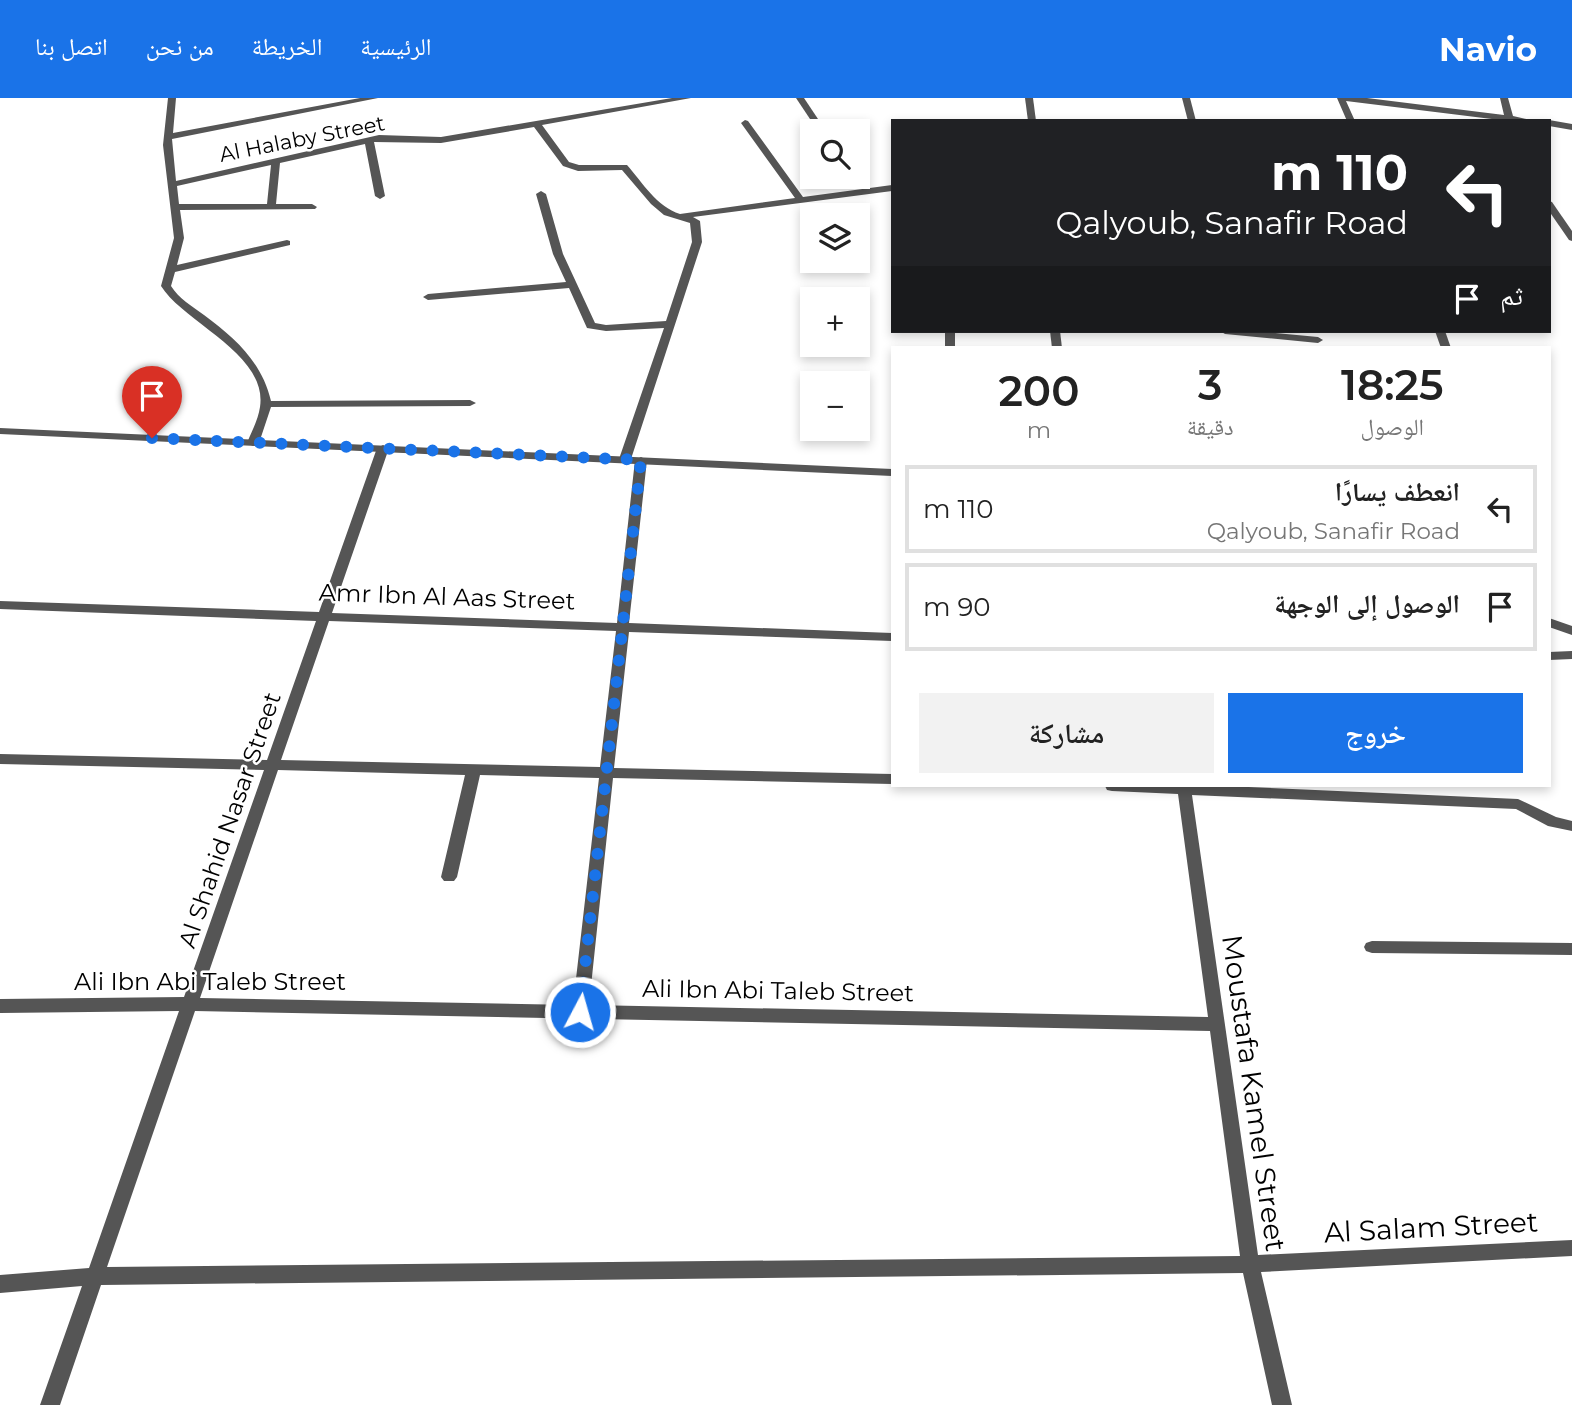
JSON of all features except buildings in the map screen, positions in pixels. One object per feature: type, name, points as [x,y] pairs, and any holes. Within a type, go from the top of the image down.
[{"type":"street","points":[[172,98],[167,137],[179,238],[166,286],[173,297],[237,348],[261,380],[266,404],[253,443]]},
{"type":"street","points":[[167,137],[373,98]]},
{"type":"street","name":"Al Halaby Street","points":[[173,184],[369,140],[441,140],[687,98]]},
{"type":"street","points":[[800,98],[814,119]]},
{"type":"street","points":[[1029,98],[1032,119]]},
{"type":"street","points":[[1186,98],[1191,119]]},
{"type":"street","points":[[1351,119],[1344,98],[1394,101],[1489,118],[1520,119]]},
{"type":"street","points":[[1504,98],[1509,117]]},
{"type":"street","points":[[745,123],[800,199]]},
{"type":"street","points":[[1551,123],[1572,127]]},
{"type":"street","points":[[537,125],[566,164],[578,168],[624,167],[667,213],[695,221],[697,242],[625,459]]},
{"type":"street","points":[[369,140],[380,196]]},
{"type":"street","points":[[271,207],[276,161]]},
{"type":"street","points":[[681,216],[800,199],[858,187],[891,188]]},
{"type":"street","points":[[541,194],[546,220],[571,285],[591,326],[606,328],[670,324]]},
{"type":"street","points":[[176,207],[312,208]]},
{"type":"street","points":[[1551,207],[1572,238]]},
{"type":"street","points":[[169,270],[287,243]]},
{"type":"street","points":[[428,298],[571,285]]},
{"type":"street","points":[[1272,333],[1320,335]]},
{"type":"street","points":[[266,404],[470,402]]},
{"type":"street","points":[[0,430],[891,473]]},
{"type":"street","name":"Al Shahid Nasar Street","points":[[50,1405],[383,448]]},
{"type":"street","points":[[580,1012],[641,460]]},
{"type":"street","name":"Amr Ibn Al Aas Street","points":[[0,605],[891,637]]},
{"type":"street","points":[[1551,623],[1572,631]]},
{"type":"street","points":[[1551,656],[1572,655]]},
{"type":"street","points":[[0,760],[891,779]]},
{"type":"street","points":[[450,877],[474,768]]},
{"type":"street","points":[[1185,787],[1518,804],[1553,822],[1572,826]]},
{"type":"street","name":"Moustafa Kamel Street","points":[[1185,787],[1250,1264],[1282,1405]]},
{"type":"street","points":[[1372,947],[1572,949]]},
{"type":"street","name":"Ali Ibn Abi Taleb Street","points":[[0,1006],[190,1004],[1218,1024]]},
{"type":"street","name":"Al Salam Street","points":[[96,1276],[1250,1264],[1572,1248]]},
{"type":"street","points":[[0,1284],[96,1276]]},
{"type":"route","points":[[152,438],[641,460],[580,1012]]}]
